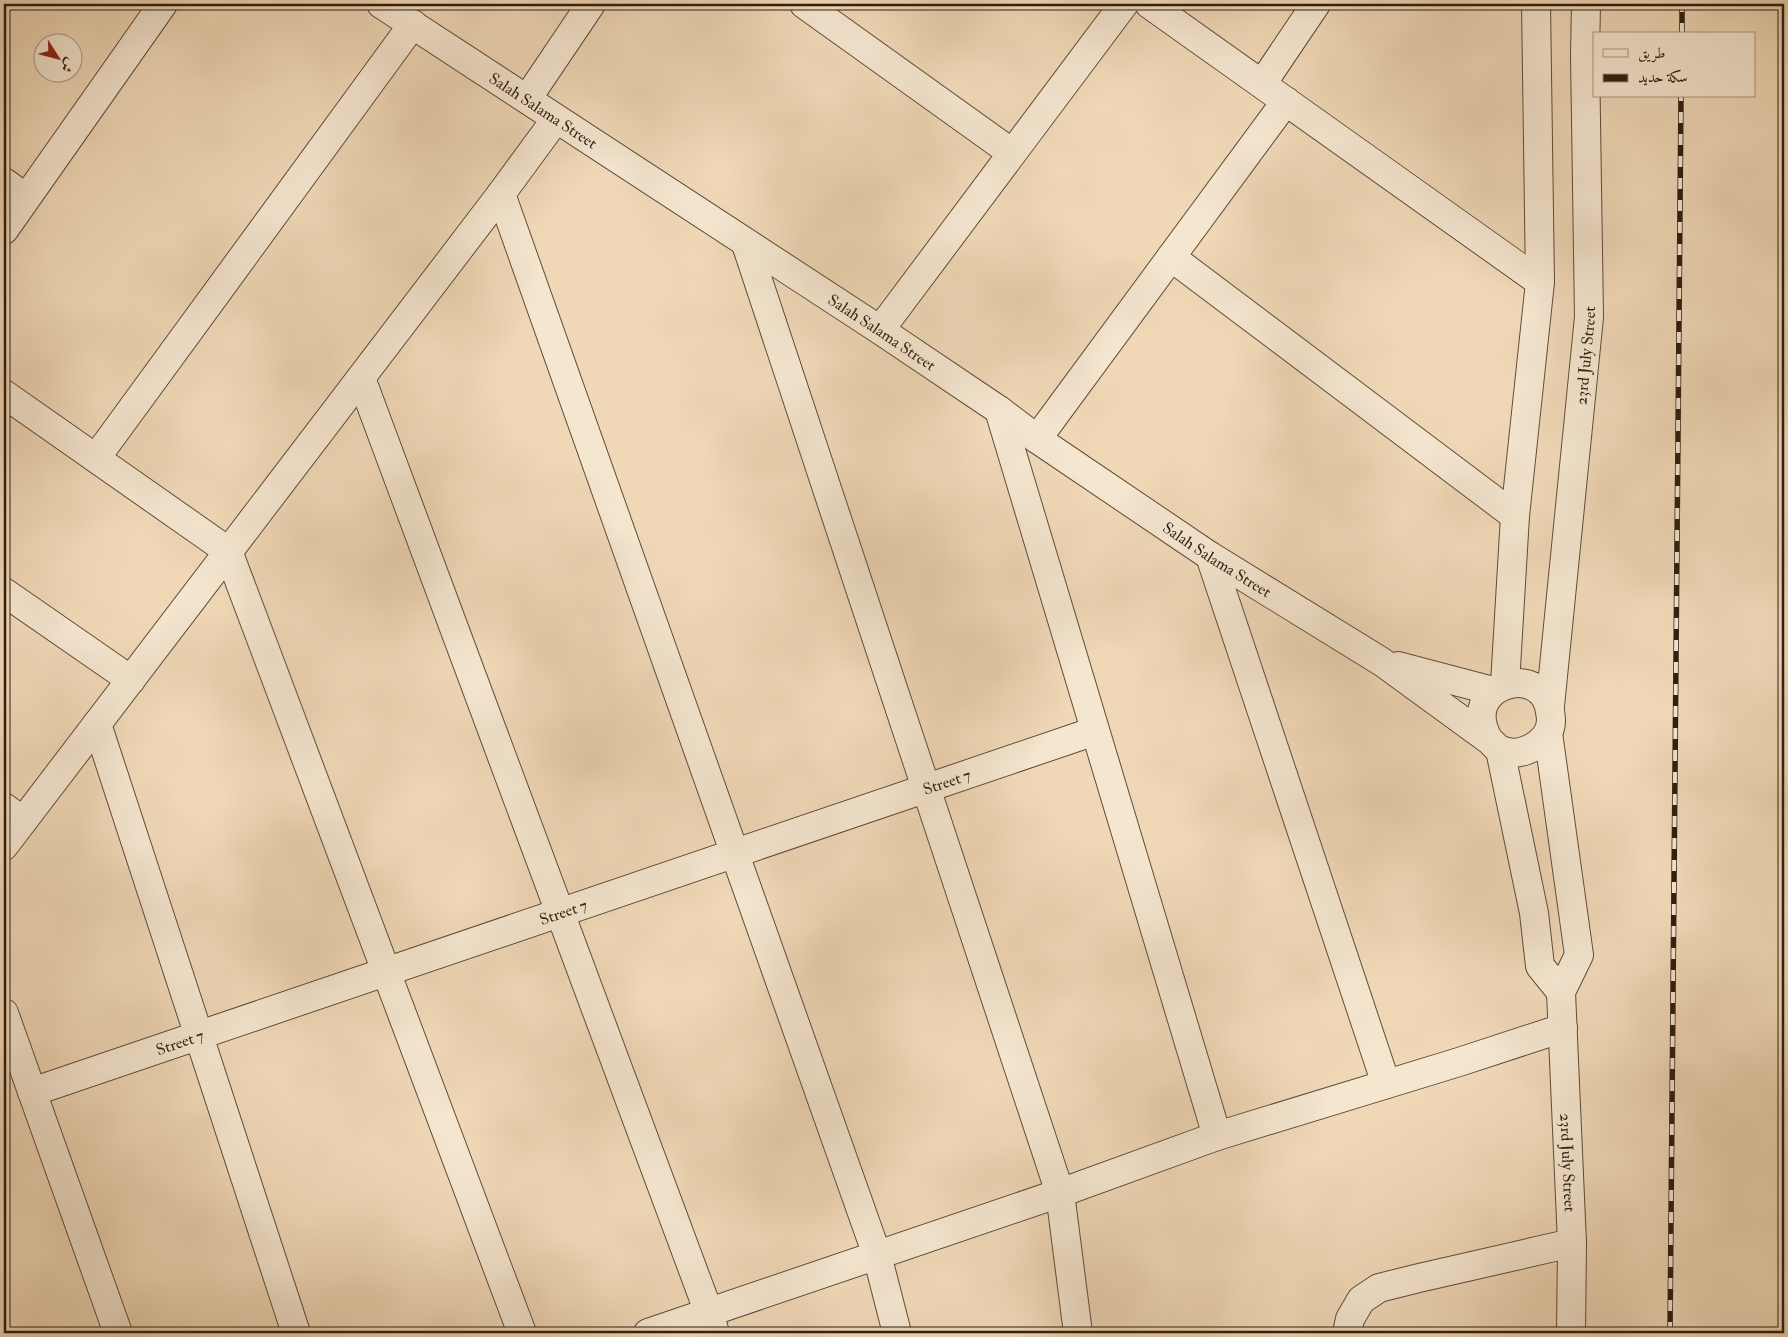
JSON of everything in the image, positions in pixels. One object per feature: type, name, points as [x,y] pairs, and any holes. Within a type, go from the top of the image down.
[{"type":"street","points":[[4,230],[163,4]]},
{"type":"street","name":"Salah Salama Street","points":[[381,4],[880,330],[1210,556],[1382,662],[1495,745]]},
{"type":"street","points":[[526,100],[591,4]]},
{"type":"street","points":[[804,4],[1012,153]]},
{"type":"street","points":[[880,330],[1124,4]]},
{"type":"street","points":[[1149,4],[1540,282]]},
{"type":"street","points":[[1262,84],[1316,4]]},
{"type":"street","name":"23rd July Street","points":[[1550,706],[1589,317],[1586,4]]},
{"type":"street","points":[[1499,688],[1540,282],[1531,7]]},
{"type":"street","points":[[96,458],[412,24]]},
{"type":"street","points":[[1038,439],[1286,101]]},
{"type":"street","points":[[4,846],[14,814],[97,724],[501,194],[556,118]]},
{"type":"street","points":[[4,182],[26,198]]},
{"type":"street","points":[[501,194],[876,1255],[897,1333]]},
{"type":"street","points":[[746,244],[1060,1194],[1078,1333]]},
{"type":"street","points":[[1171,257],[1515,516]]},
{"type":"street","points":[[361,378],[712,1323]]},
{"type":"street","points":[[4,394],[228,551],[522,1333]]},
{"type":"street","points":[[999,410],[1217,1136]]},
{"type":"street","points":[[1210,556],[1386,1084]]},
{"type":"street","points":[[4,592],[130,680]]},
{"type":"street","name":"Salah Salama Street","points":[[1382,662],[1499,688]]},
{"type":"street","points":[[1495,745],[1514,752],[1527,751],[1539,744],[1548,733],[1551,720],[1550,706],[1543,694],[1532,686],[1518,682],[1499,688],[1484,702],[1481,715],[1482,729],[1495,745],[1534,913],[1540,966],[1561,992]]},
{"type":"street","points":[[97,724],[296,1333]]},
{"type":"street","name":"Street 7","points":[[32,1092],[1096,731]]},
{"type":"street","name":"23rd July Street","points":[[1548,733],[1579,955],[1561,992],[1572,1244],[1571,1333]]},
{"type":"street","points":[[4,1013],[118,1333]]},
{"type":"street","points":[[648,1333],[712,1323],[876,1255],[1060,1194],[1217,1136],[1563,1028]]},
{"type":"street","points":[[1347,1333],[1350,1319],[1361,1300],[1379,1288],[1572,1244]]},
{"type":"railway","points":[[1682,4],[1682,32]]},
{"type":"railway","points":[[1670,1333],[1681,98]]}]
